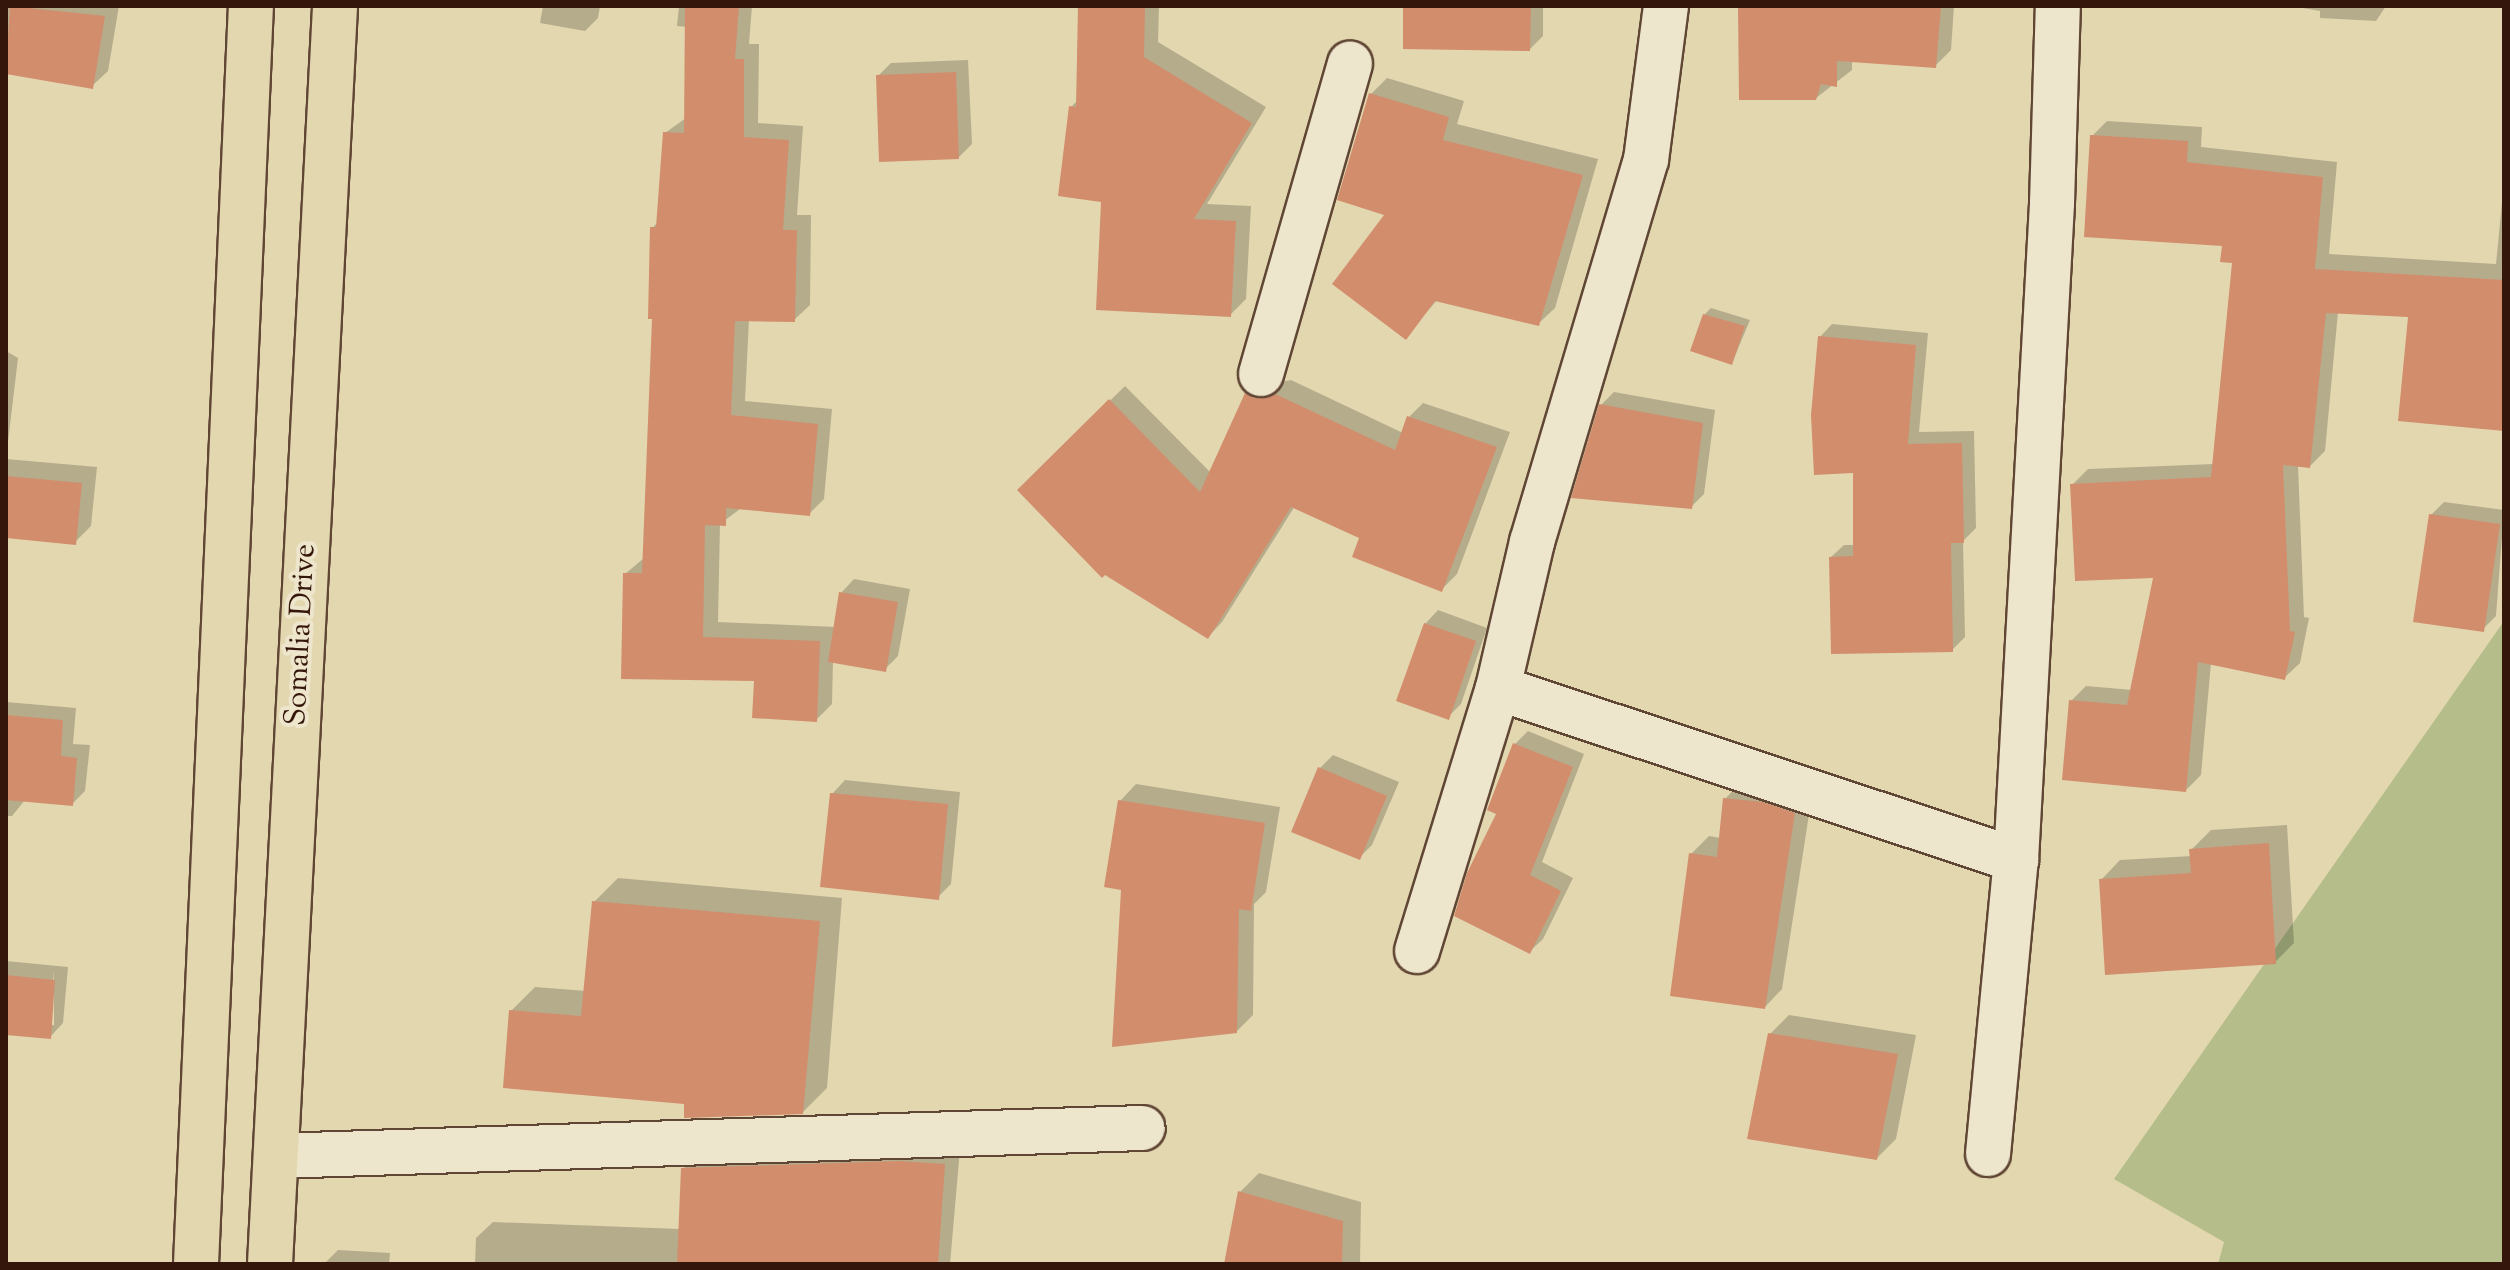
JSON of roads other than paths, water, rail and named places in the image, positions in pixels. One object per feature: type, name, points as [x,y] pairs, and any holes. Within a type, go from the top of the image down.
[{"type":"main road","points":[[196,1264],[251,6]]},
{"type":"main road","name":"Somalia Drive","points":[[270,1264],[335,6]]},
{"type":"street","points":[[1417,951],[1498,688],[1532,542],[1646,160],[1666,6]]},
{"type":"street","points":[[1988,1154],[2016,860],[2052,203],[2058,6]]},
{"type":"street","points":[[1261,374],[1350,64]]},
{"type":"street","points":[[1498,688],[2016,860]]},
{"type":"street","points":[[276,1156],[1143,1128]]}]
